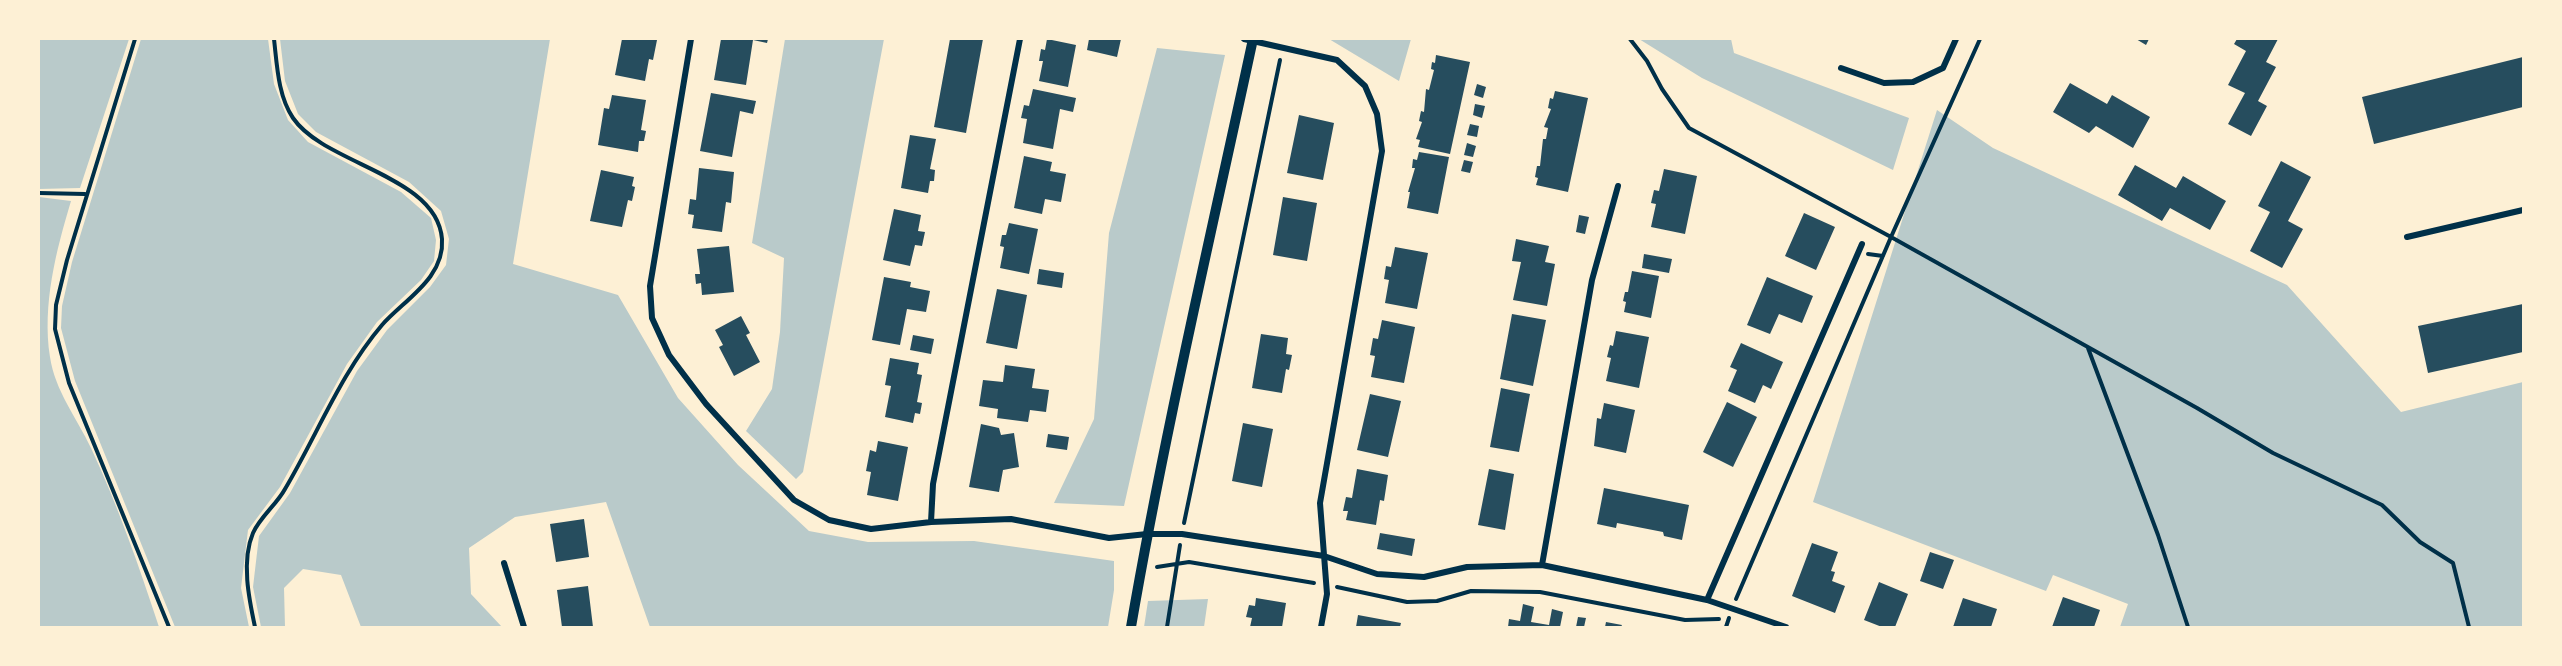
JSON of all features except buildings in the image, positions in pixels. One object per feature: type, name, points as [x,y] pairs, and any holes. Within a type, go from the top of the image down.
[{"type":"street","points":[[691,39],[650,286],[652,318],[669,355],[706,404],[794,500],[829,520],[871,529],[931,522],[1011,519],[1109,538],[1147,534],[1182,534],[1323,556],[1377,574],[1424,577],[1467,567],[1542,565],[1707,600],[1786,627]]},
{"type":"street","points":[[931,522],[933,484],[1020,39]]},
{"type":"street","points":[[1841,68],[1884,83],[1913,82],[1943,68],[1956,39]]},
{"type":"street","points":[[1131,627],[1147,534],[1250,40],[1337,60],[1365,86],[1377,114],[1382,151],[1320,503],[1327,594],[1321,627]]},
{"type":"street","points":[[1542,565],[1592,280],[1618,186]]},
{"type":"street","points":[[2407,237],[2523,210]]},
{"type":"street","points":[[1707,600],[1862,244]]},
{"type":"street","points":[[504,563],[524,627]]},
{"type":"path","points":[[135,39],[85,194],[56,305],[55,329],[69,383],[169,627]]},
{"type":"path","points":[[255,627],[247,587],[253,533],[285,490],[310,440],[352,368],[382,326],[425,284],[440,263],[442,239],[436,214],[405,187],[312,137],[293,117],[279,82],[274,39]]},
{"type":"path","points":[[1629,39],[1647,61],[1662,89],[1689,128],[1891,237],[2273,453],[2382,505],[2420,542],[2453,563],[2469,627]]},
{"type":"path","points":[[1726,627],[1891,237],[1980,39]]},
{"type":"path","points":[[1167,627],[1182,534],[1282,49]]},
{"type":"path","points":[[39,193],[85,194]]},
{"type":"path","points":[[2088,348],[2158,534],[2188,627]]},
{"type":"path","points":[[1142,566],[1162,568],[1189,562],[1326,585],[1407,602],[1437,601],[1471,591],[1508,590],[1540,592],[1685,620],[1729,618]]},
{"type":"shaded area","points":[[39,39],[129,39],[80,188],[39,189]]},
{"type":"shaded area","points":[[141,39],[268,39],[274,84],[288,120],[308,142],[401,192],[431,218],[436,240],[434,261],[421,280],[377,322],[347,364],[280,487],[248,530],[241,588],[249,627],[175,627],[75,381],[61,328],[62,306],[72,262]]},
{"type":"shaded area","points":[[280,39],[550,39],[513,264],[618,295],[678,398],[738,465],[809,531],[868,542],[974,541],[1114,561],[1114,590],[1108,627],[650,627],[606,502],[515,517],[469,548],[471,594],[502,627],[361,627],[341,575],[303,569],[284,588],[285,627],[261,627],[253,587],[259,536],[290,493],[357,371],[387,330],[430,287],[446,265],[449,239],[441,211],[409,182],[316,132],[298,114],[285,81]]},
{"type":"shaded area","points":[[785,39],[884,39],[803,472],[796,479],[746,431],[772,389],[780,332],[784,258],[752,243]]},
{"type":"shaded area","points":[[1329,39],[1411,39],[1399,81]]},
{"type":"shaded area","points":[[1639,39],[1731,39],[1734,53],[1909,118],[1893,170],[1702,78]]},
{"type":"shaded area","points":[[1157,48],[1225,55],[1124,506],[1054,503],[1094,419],[1109,233]]},
{"type":"shaded area","points":[[1937,110],[1993,148],[2287,285],[2401,412],[2523,382],[2523,627],[2120,627],[2128,604],[2053,575],[2046,591],[1813,502]]},
{"type":"shaded area","points":[[39,197],[71,201],[60,239],[49,298],[48,337],[53,369],[61,393],[91,448],[110,492],[159,627],[39,627]]},
{"type":"shaded area","points":[[1208,599],[1204,627],[1144,627],[1148,601]]}]
